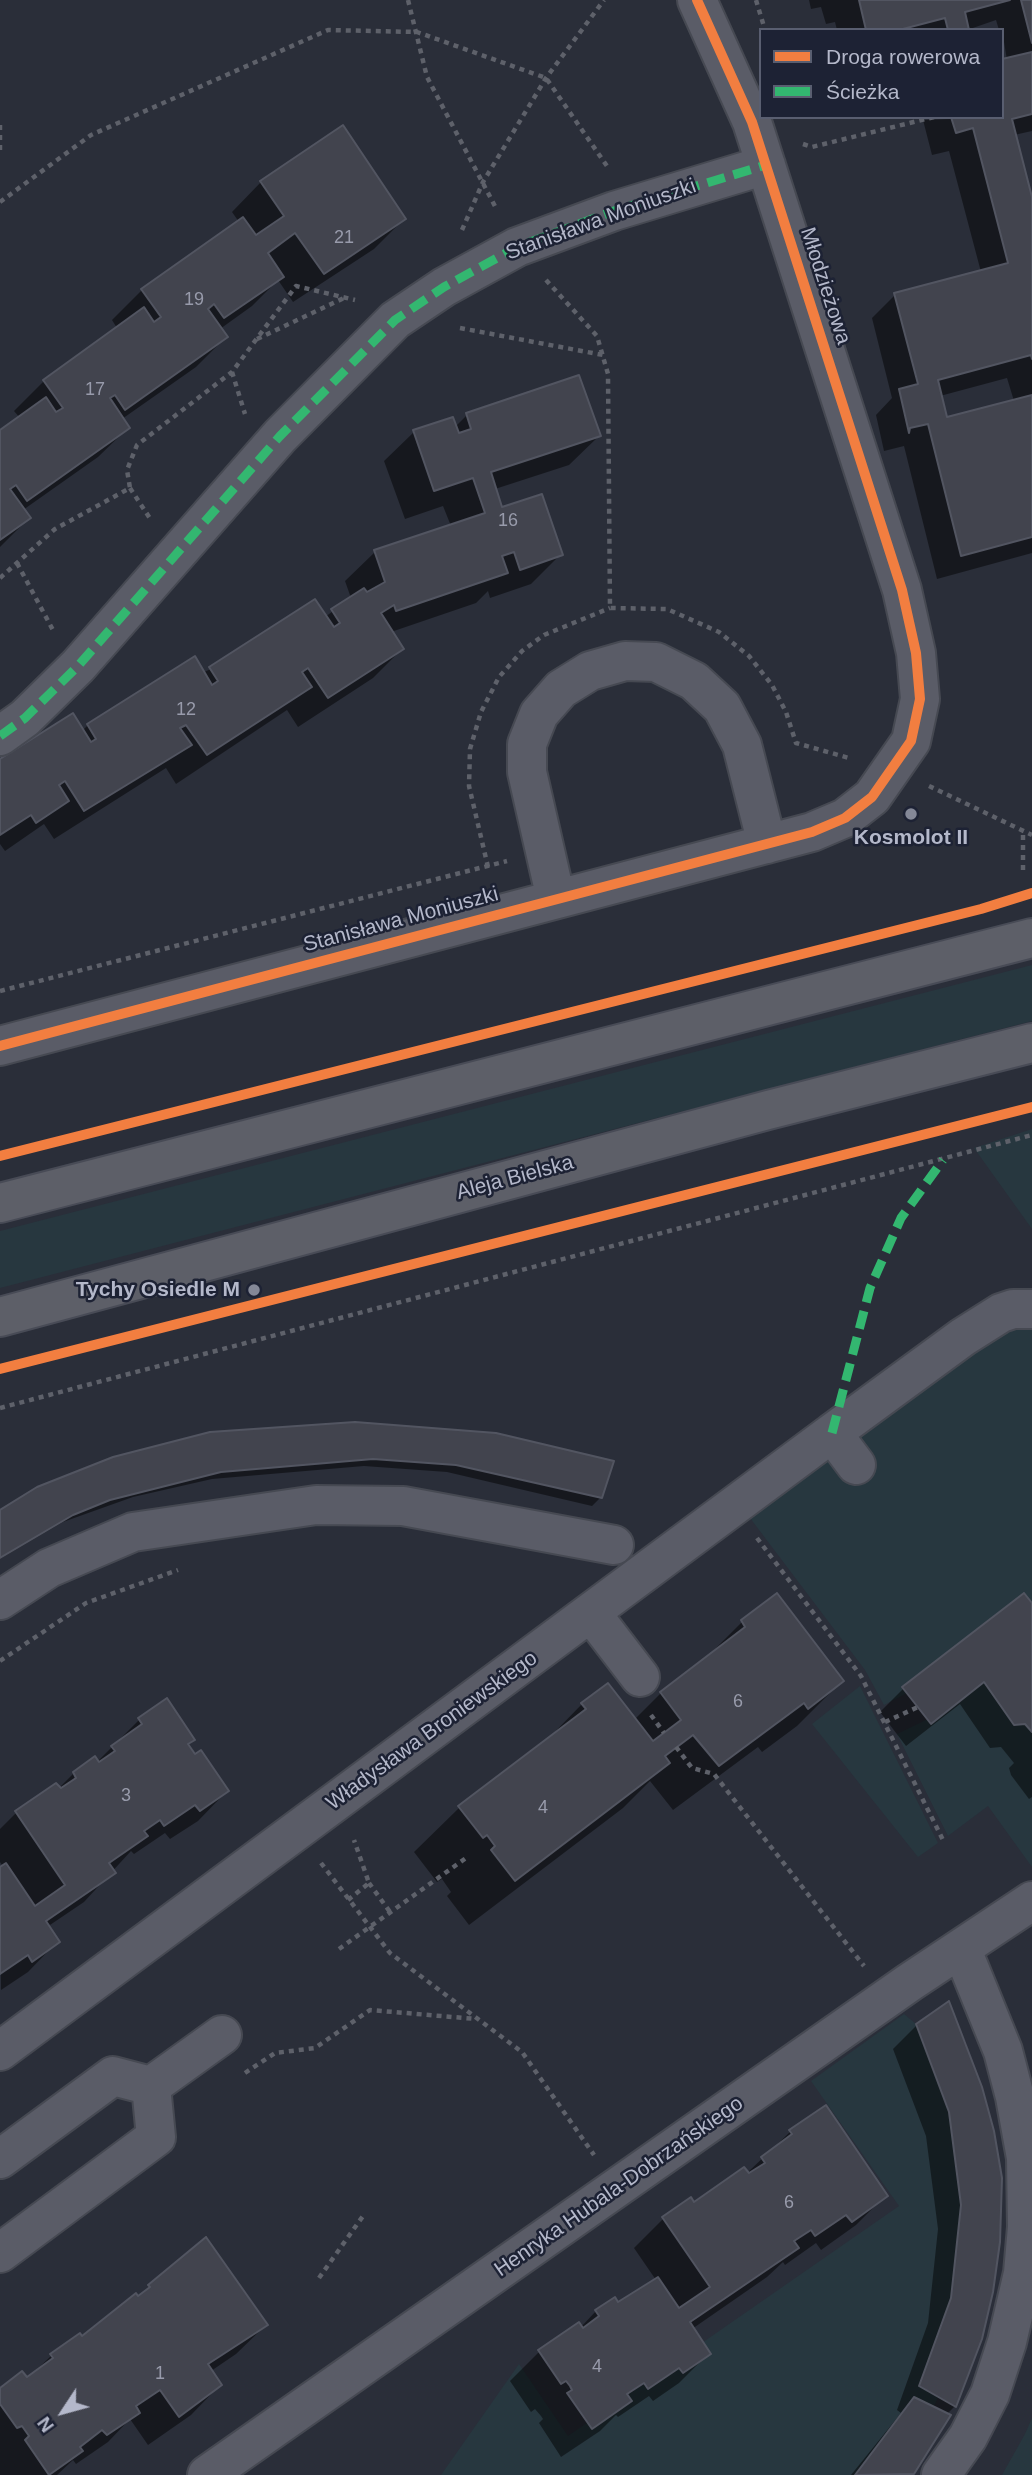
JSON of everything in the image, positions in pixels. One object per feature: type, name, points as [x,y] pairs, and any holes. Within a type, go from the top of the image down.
[{"type":"main road","points":[[0,1203],[1032,938]]},
{"type":"main road","name":"Aleja Bielska","points":[[0,1317],[755,1113],[1026,1048]]},
{"type":"street","name":"Młodzieżowa","points":[[697,0],[752,122],[902,590],[916,653],[920,699],[911,741],[890,771]]},
{"type":"street","name":"Stanisława Moniuszki","points":[[0,736],[26,718],[74,670],[280,436],[395,320],[424,300],[517,247],[634,205],[766,165]]},
{"type":"street","points":[[556,899],[527,772],[527,744],[539,714],[561,689],[590,671],[625,661],[656,663],[665,667],[694,681],[722,707],[742,745],[767,844]]},
{"type":"street","name":"Stanisława Moniuszki","points":[[0,1046],[812,832],[845,818],[872,797],[890,771]]},
{"type":"street","points":[[856,1465],[832,1433],[963,1337],[1013,1309],[1032,1309]]},
{"type":"street","name":"Władysława Broniewskiego","points":[[0,2051],[832,1433]]},
{"type":"street","points":[[0,1600],[49,1568],[133,1532],[316,1505],[402,1506],[614,1545]]},
{"type":"street","points":[[591,1613],[640,1677]]},
{"type":"street","name":"Henryka Hubala-Dobrzańskiego","points":[[207,2475],[888,1997],[1032,1901]]},
{"type":"street","points":[[942,2475],[968,2437],[990,2394],[1027,2275],[1026,2158],[1015,2097],[1003,2051],[962,1950]]},
{"type":"street","points":[[151,2086],[222,2035]]},
{"type":"street","points":[[0,2158],[113,2076],[151,2086]]},
{"type":"street","points":[[0,2253],[156,2137],[151,2086]]},
{"type":"path","points":[[408,0],[428,77],[517,247],[597,336],[608,374],[610,608],[667,609],[719,632],[749,656],[772,685],[786,712],[796,743],[912,778],[1032,835]]},
{"type":"path","points":[[461,233],[483,182],[547,78],[604,0]]},
{"type":"path","points":[[756,0],[764,28]]},
{"type":"path","points":[[0,202],[90,135],[328,30],[416,32],[547,78],[634,205]]},
{"type":"path","points":[[799,142],[812,147],[926,119]]},
{"type":"path","points":[[0,125],[0,155]]},
{"type":"path","points":[[0,578],[55,530],[130,488],[127,470],[137,445],[232,372],[296,286],[357,301]]},
{"type":"path","points":[[255,341],[345,298]]},
{"type":"path","points":[[450,326],[603,355]]},
{"type":"path","points":[[17,563],[74,670]]},
{"type":"path","points":[[1023,831],[1023,870]]},
{"type":"path","points":[[0,991],[545,851]]},
{"type":"path","points":[[0,1408],[1032,1135]]},
{"type":"path","points":[[753,1533],[861,1676],[943,1840]]},
{"type":"path","points":[[0,1661],[86,1603],[185,1569]]},
{"type":"path","points":[[885,1722],[918,1707]]},
{"type":"path","points":[[676,1747],[692,1768],[714,1774],[888,1997]]},
{"type":"path","points":[[351,1832],[369,1883],[390,1912]]},
{"type":"path","points":[[316,1857],[390,1954],[522,2052],[617,2188]]},
{"type":"path","points":[[339,1949],[466,1858]]},
{"type":"path","points":[[348,1900],[369,1883]]},
{"type":"path","points":[[237,2079],[275,2053],[315,2048],[370,2010],[477,2019]]},
{"type":"path","points":[[257,2066],[262,2074]]},
{"type":"path","points":[[319,2278],[363,2216]]},
{"type":"shaded area","points":[[1032,965],[1032,1021],[0,1288],[0,1231]]},
{"type":"shaded area","points":[[1032,1129],[1032,1229],[974,1148]]},
{"type":"shaded area","points":[[1032,1322],[1032,1867],[988,1806],[948,1836],[897,1734],[928,1719],[907,1693],[884,1705],[865,1670],[750,1518],[986,1335]]},
{"type":"shaded area","points":[[860,1686],[938,1843],[918,1857],[812,1724]]},
{"type":"shaded area","points":[[937,2009],[956,2057],[970,2328],[923,2430],[888,2475],[441,2475],[519,2364],[568,2436],[899,2206],[811,2081],[904,2014],[916,2024]]},
{"type":"shaded area","points":[[1032,2418],[1032,2475],[1002,2475],[1025,2434]]},
{"type":"building","points":[[859,0],[1010,0],[965,12],[969,28],[948,28],[945,18],[907,28],[866,28]]},
{"type":"building","points":[[1021,0],[1032,0],[1032,43]]},
{"type":"building","points":[[1032,52],[1032,114],[1012,119],[1032,197],[1032,359],[1031,355],[938,380],[947,417],[1032,395],[1032,537],[961,556],[928,424],[910,428],[909,433],[899,389],[918,384],[894,293],[1008,263],[973,128],[956,133],[952,119],[1004,119],[1004,59]]},
{"type":"building","points":[[343,125],[406,219],[324,274],[295,233],[268,253],[284,277],[224,318],[214,304],[208,309],[228,337],[125,410],[115,395],[110,398],[130,428],[27,501],[16,485],[10,489],[31,518],[0,540],[0,430],[46,397],[56,412],[63,408],[43,380],[144,307],[154,322],[161,317],[141,289],[243,217],[256,235],[284,216],[260,181]]},
{"type":"building","points":[[579,375],[601,436],[491,472],[502,507],[542,494],[563,555],[520,570],[514,552],[502,556],[508,573],[396,611],[394,605],[381,613],[404,649],[328,698],[308,668],[302,672],[312,687],[207,755],[186,725],[180,728],[192,745],[84,811],[65,781],[59,785],[69,801],[36,823],[31,815],[0,835],[0,759],[73,713],[91,742],[96,739],[87,724],[195,656],[212,685],[218,681],[209,667],[315,599],[334,627],[340,623],[331,609],[364,588],[367,592],[385,582],[374,550],[485,513],[473,478],[434,491],[413,430],[453,417],[459,433],[471,429],[466,413]]},
{"type":"building","points":[[355,1422],[496,1433],[614,1461],[602,1498],[456,1465],[373,1459],[221,1472],[110,1500],[73,1515],[0,1558],[0,1510],[37,1487],[113,1457],[210,1432]]},
{"type":"building","points":[[777,1593],[844,1681],[808,1709],[804,1703],[719,1766],[693,1735],[665,1756],[670,1763],[515,1881],[491,1850],[495,1846],[487,1835],[483,1838],[458,1806],[586,1709],[581,1703],[608,1683],[653,1741],[681,1720],[660,1692],[745,1627],[741,1620]]},
{"type":"building","points":[[1024,1593],[1032,1603],[1032,1732],[1025,1724],[1014,1725],[984,1682],[931,1724],[902,1687]]},
{"type":"building","points":[[167,1698],[195,1740],[188,1744],[195,1754],[201,1750],[229,1791],[200,1811],[195,1805],[164,1826],[160,1820],[144,1831],[148,1836],[109,1863],[116,1873],[46,1921],[60,1942],[32,1962],[28,1955],[0,1974],[0,1867],[6,1863],[35,1906],[65,1885],[15,1811],[56,1783],[61,1788],[76,1778],[73,1772],[95,1756],[99,1762],[115,1751],[111,1746],[142,1724],[138,1718]]},
{"type":"building","points":[[949,2001],[982,2087],[994,2131],[1002,2178],[1000,2242],[993,2292],[982,2339],[956,2407],[919,2386],[951,2298],[961,2205],[949,2112],[916,2024]]},
{"type":"building","points":[[826,2105],[888,2196],[852,2222],[846,2215],[815,2236],[811,2230],[794,2241],[799,2248],[690,2322],[711,2354],[683,2373],[679,2368],[648,2389],[644,2383],[627,2394],[632,2401],[592,2429],[567,2393],[572,2390],[570,2386],[566,2381],[561,2384],[538,2350],[579,2322],[583,2328],[599,2316],[595,2310],[615,2297],[618,2302],[658,2277],[679,2308],[710,2287],[662,2217],[691,2197],[694,2202],[744,2167],[749,2173],[765,2163],[761,2157],[792,2134],[789,2130]]},
{"type":"building","points":[[206,2237],[268,2325],[208,2364],[222,2385],[179,2417],[160,2390],[136,2406],[140,2413],[107,2435],[102,2430],[80,2447],[83,2451],[49,2475],[25,2440],[29,2436],[22,2426],[17,2428],[0,2404],[0,2388],[22,2371],[27,2377],[53,2358],[50,2354],[80,2333],[82,2336],[136,2293],[138,2296]]},
{"type":"building","points":[[914,2397],[951,2415],[914,2474],[855,2475]]},
{"type":"marked path","points":[[0,736],[25,718],[78,666],[280,436],[395,320],[444,287],[517,247],[614,211],[766,165]]},
{"type":"marked path","points":[[832,1433],[870,1288],[901,1218],[943,1160]]},
{"type":"cycle path","points":[[0,1046],[812,832],[845,818],[872,797],[911,741],[920,699],[916,653],[902,590],[752,122],[697,0]]},
{"type":"cycle path","points":[[0,1156],[981,909],[1032,893]]},
{"type":"cycle path","points":[[0,1369],[1032,1107]]},
{"type":"place","name":"Kosmolot II","points":[[911,814]]},
{"type":"place","name":"Tychy Osiedle M","points":[[254,1290]]}]
